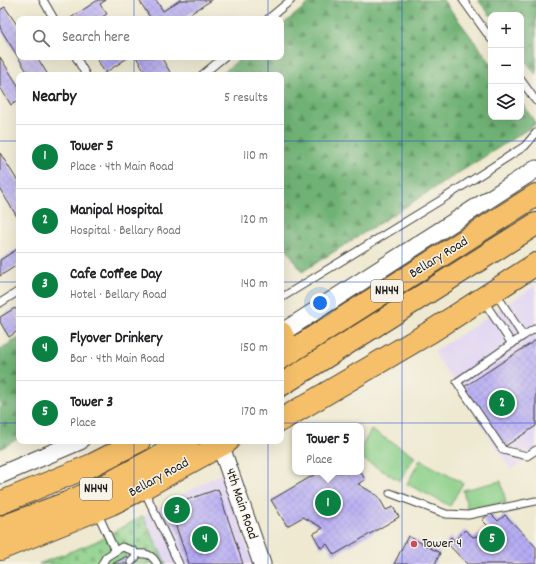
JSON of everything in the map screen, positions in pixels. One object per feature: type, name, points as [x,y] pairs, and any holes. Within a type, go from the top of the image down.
[{"type":"highway","name":"Bellary Road","points":[[286,355],[536,196]]},
{"type":"highway","name":"Bellary Road","points":[[284,383],[536,224]]},
{"type":"highway","points":[[284,418],[432,331],[536,264]]},
{"type":"highway","name":"NH44","points":[[0,503],[92,465],[133,444]]},
{"type":"highway","name":"Bellary Road","points":[[0,528],[67,503],[112,482],[182,444]]},
{"type":"highway","name":"Bellary Road","points":[[0,549],[96,510],[143,488],[220,444]]},
{"type":"street","points":[[284,331],[536,169]]},
{"type":"street","points":[[0,475],[73,444]]},
{"type":"street","name":"4th Main Road","points":[[225,444],[262,564]]},
{"type":"lane","points":[[43,0],[52,16]]},
{"type":"lane","points":[[272,16],[291,0]]},
{"type":"lane","points":[[462,0],[488,35]]},
{"type":"lane","points":[[78,60],[84,72]]},
{"type":"lane","points":[[206,72],[220,60]]},
{"type":"lane","points":[[524,84],[536,101]]},
{"type":"lane","points":[[284,296],[525,146],[536,133]]},
{"type":"lane","points":[[0,303],[16,293]]},
{"type":"lane","points":[[488,294],[523,336]]},
{"type":"lane","points":[[488,294],[512,344]]},
{"type":"lane","points":[[536,328],[457,382],[503,450],[527,456],[536,450]]},
{"type":"lane","points":[[143,488],[179,564]]},
{"type":"lane","points":[[390,492],[446,514],[468,515],[536,501]]},
{"type":"lane","points":[[96,510],[115,551]]},
{"type":"lane","points":[[102,564],[106,557],[122,547],[134,550],[136,554]]},
{"type":"lane","points":[[131,562],[135,559],[136,554]]},
{"type":"lane","points":[[136,554],[148,554],[157,564]]},
{"type":"shaded area","points":[[536,285],[536,454],[511,470],[434,352]]},
{"type":"shaded area","points":[[222,473],[253,564],[166,564],[143,516]]},
{"type":"green space","points":[[313,0],[443,0],[488,59],[488,120],[524,120],[524,106],[536,124],[302,272],[284,245],[284,72],[224,72],[238,60],[284,60],[284,24]]},
{"type":"green space","points":[[478,0],[536,0],[536,75],[524,59],[524,12],[488,12]]},
{"type":"green space","points":[[16,340],[16,440],[0,449],[0,349]]},
{"type":"green space","points":[[371,430],[415,456],[400,481],[364,460],[364,443]]},
{"type":"green space","points":[[420,460],[463,483],[450,506],[407,484]]},
{"type":"green space","points":[[501,481],[506,503],[468,511],[463,490]]},
{"type":"green space","points":[[143,516],[166,564],[39,564],[95,542]]},
{"type":"building","points":[[98,0],[106,0],[100,4],[107,14],[104,16],[74,16]]},
{"type":"building","points":[[139,0],[156,0],[163,11],[180,0],[212,0],[187,16],[149,16]]},
{"type":"building","points":[[5,7],[16,24],[16,54],[0,28],[0,10]]},
{"type":"building","points":[[0,57],[16,82],[16,102],[11,105],[0,87]]},
{"type":"building","points":[[20,60],[39,60],[46,72],[27,72]]},
{"type":"building","points":[[98,60],[124,60],[106,72],[104,72]]},
{"type":"building","points":[[138,60],[163,60],[170,72],[145,72]]},
{"type":"building","points":[[0,153],[16,178],[16,215],[0,189]]},
{"type":"building","points":[[16,250],[16,266],[0,276],[0,260]]},
{"type":"building","points":[[15,308],[16,332],[9,337],[0,322],[0,317]]},
{"type":"building","points":[[536,340],[536,426],[504,447],[464,387]]},
{"type":"building","points":[[314,475],[362,475],[365,480],[358,484],[378,496],[386,510],[393,507],[399,517],[334,555],[327,544],[321,548],[313,534],[323,528],[303,517],[287,526],[271,500]]},
{"type":"building","points":[[218,489],[243,564],[189,564],[169,506]]},
{"type":"building","points":[[490,513],[498,521],[505,515],[536,547],[536,564],[467,564],[446,542],[451,537],[454,541],[465,530],[473,537],[494,532],[482,520]]},
{"type":"building","name":"Tower 4","points":[[408,536],[440,553],[435,564],[394,564]]},
{"type":"building","points":[[127,556],[132,564],[112,564]]},
{"type":"place","name":"Manipal Hospital","points":[[502,403]]},
{"type":"place","name":"Tower 5","points":[[328,503]]},
{"type":"place","name":"Cafe Coffee Day","points":[[177,510]]},
{"type":"place","name":"Flyover Drinkery","points":[[205,539]]},
{"type":"place","name":"Tower 3","points":[[492,539]]},
{"type":"place","name":"Tower 4","points":[[414,544]]}]
